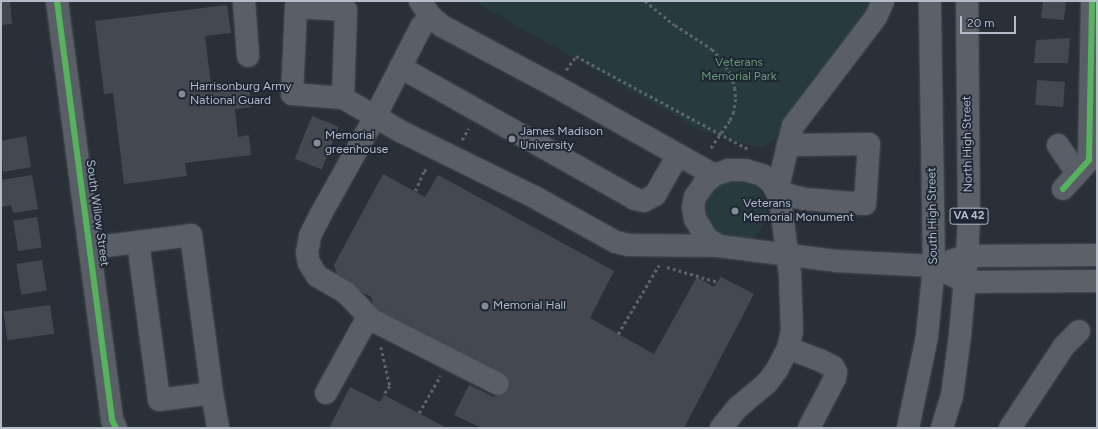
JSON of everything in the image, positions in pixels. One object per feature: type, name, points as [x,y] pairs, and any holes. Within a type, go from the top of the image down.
[{"type":"main road","name":"South High Street","points":[[908,428],[927,336],[934,266],[930,1]]},
{"type":"main road","name":"North High Street","points":[[942,428],[952,396],[966,282],[969,220],[967,1]]},
{"type":"main road","points":[[934,266],[967,256],[1097,255]]},
{"type":"main road","points":[[934,266],[966,282],[1097,281]]},
{"type":"street","name":"South Willow Street","points":[[57,1],[112,420],[116,428]]},
{"type":"street","points":[[244,1],[248,56]]},
{"type":"street","points":[[777,192],[793,126],[876,17],[883,1]]},
{"type":"street","points":[[1058,145],[1070,181],[1089,160],[1092,1]]},
{"type":"street","points":[[343,98],[346,10],[296,6],[292,94],[343,98],[375,117],[538,199],[616,242],[629,245],[718,246],[788,256],[934,266]]},
{"type":"street","points":[[425,8],[420,26],[375,117],[313,229],[307,248],[309,263],[317,276],[345,292],[368,317],[498,384]]},
{"type":"street","points":[[425,8],[442,26],[555,86],[714,175]]},
{"type":"street","points":[[400,67],[636,199],[644,201],[655,195],[678,155]]},
{"type":"street","points":[[777,192],[804,199],[865,204],[869,144],[788,145]]},
{"type":"street","points":[[718,246],[706,237],[695,219],[693,207],[695,197],[704,184],[714,175],[729,170],[745,170],[762,175],[772,183],[777,192],[788,256],[793,323],[788,348],[772,376],[738,407],[721,428]]},
{"type":"street","points":[[90,248],[191,235],[212,394],[218,428]]},
{"type":"street","points":[[138,242],[159,400],[212,394]]},
{"type":"street","points":[[326,394],[368,317]]},
{"type":"street","points":[[1010,428],[1064,346],[1079,331]]},
{"type":"street","points":[[788,348],[820,360],[833,367],[836,372],[835,378],[809,428]]},
{"type":"path","points":[[555,86],[576,56],[750,150]]},
{"type":"path","points":[[368,317],[380,342],[390,386],[384,396]]},
{"type":"path","points":[[419,413],[449,359]]},
{"type":"green space","name":"Veterans Memorial Park","points":[[474,1],[871,1],[868,11],[774,140],[760,148],[702,131]]},
{"type":"green space","points":[[736,180],[748,183],[758,189],[764,199],[767,211],[764,223],[758,233],[748,239],[736,242],[724,239],[714,233],[708,223],[705,211],[708,199],[714,189],[724,183]]},
{"type":"building","points":[[1,1],[10,1],[12,24],[1,25]]},
{"type":"building","points":[[1043,1],[1066,1],[1064,20],[1041,18]]},
{"type":"building","name":"Harrisonburg Army National Guard","points":[[227,5],[231,33],[205,36],[212,92],[249,88],[252,107],[235,109],[238,137],[249,135],[251,155],[185,163],[187,176],[124,184],[113,93],[104,94],[95,21]]},
{"type":"building","points":[[1070,38],[1068,63],[1034,63],[1036,40]]},
{"type":"building","points":[[1037,80],[1065,82],[1063,107],[1035,105]]},
{"type":"building","name":"Memorial greenhouse","points":[[312,116],[339,127],[322,170],[295,159]]},
{"type":"building","points":[[26,136],[31,167],[3,172],[1,141]]},
{"type":"building","name":"Memorial Hall","points":[[383,174],[425,197],[438,175],[614,271],[590,318],[654,354],[697,277],[714,287],[721,277],[754,294],[684,428],[482,428],[454,415],[469,385],[494,397],[505,380],[376,315],[371,297],[339,280],[334,265]]},
{"type":"building","points":[[32,175],[38,209],[13,213],[11,205],[2,207],[1,180]]},
{"type":"building","points":[[37,217],[42,248],[18,251],[13,221]]},
{"type":"building","points":[[42,260],[47,291],[21,295],[16,264]]},
{"type":"building","points":[[50,305],[54,334],[7,340],[3,312]]},
{"type":"building","points":[[350,387],[380,402],[384,395],[447,428],[329,428]]},
{"type":"cycle path","points":[[57,1],[112,420],[116,428]]},
{"type":"cycle path","points":[[1063,189],[1089,160],[1092,1]]},
{"type":"place","name":"Harrisonburg Army National Guard","points":[[182,94]]},
{"type":"place","name":"James Madison University","points":[[512,139]]},
{"type":"place","name":"Memorial greenhouse","points":[[317,143]]},
{"type":"place","name":"Veterans Memorial Monument","points":[[735,211]]},
{"type":"place","name":"Memorial Hall","points":[[485,306]]}]
